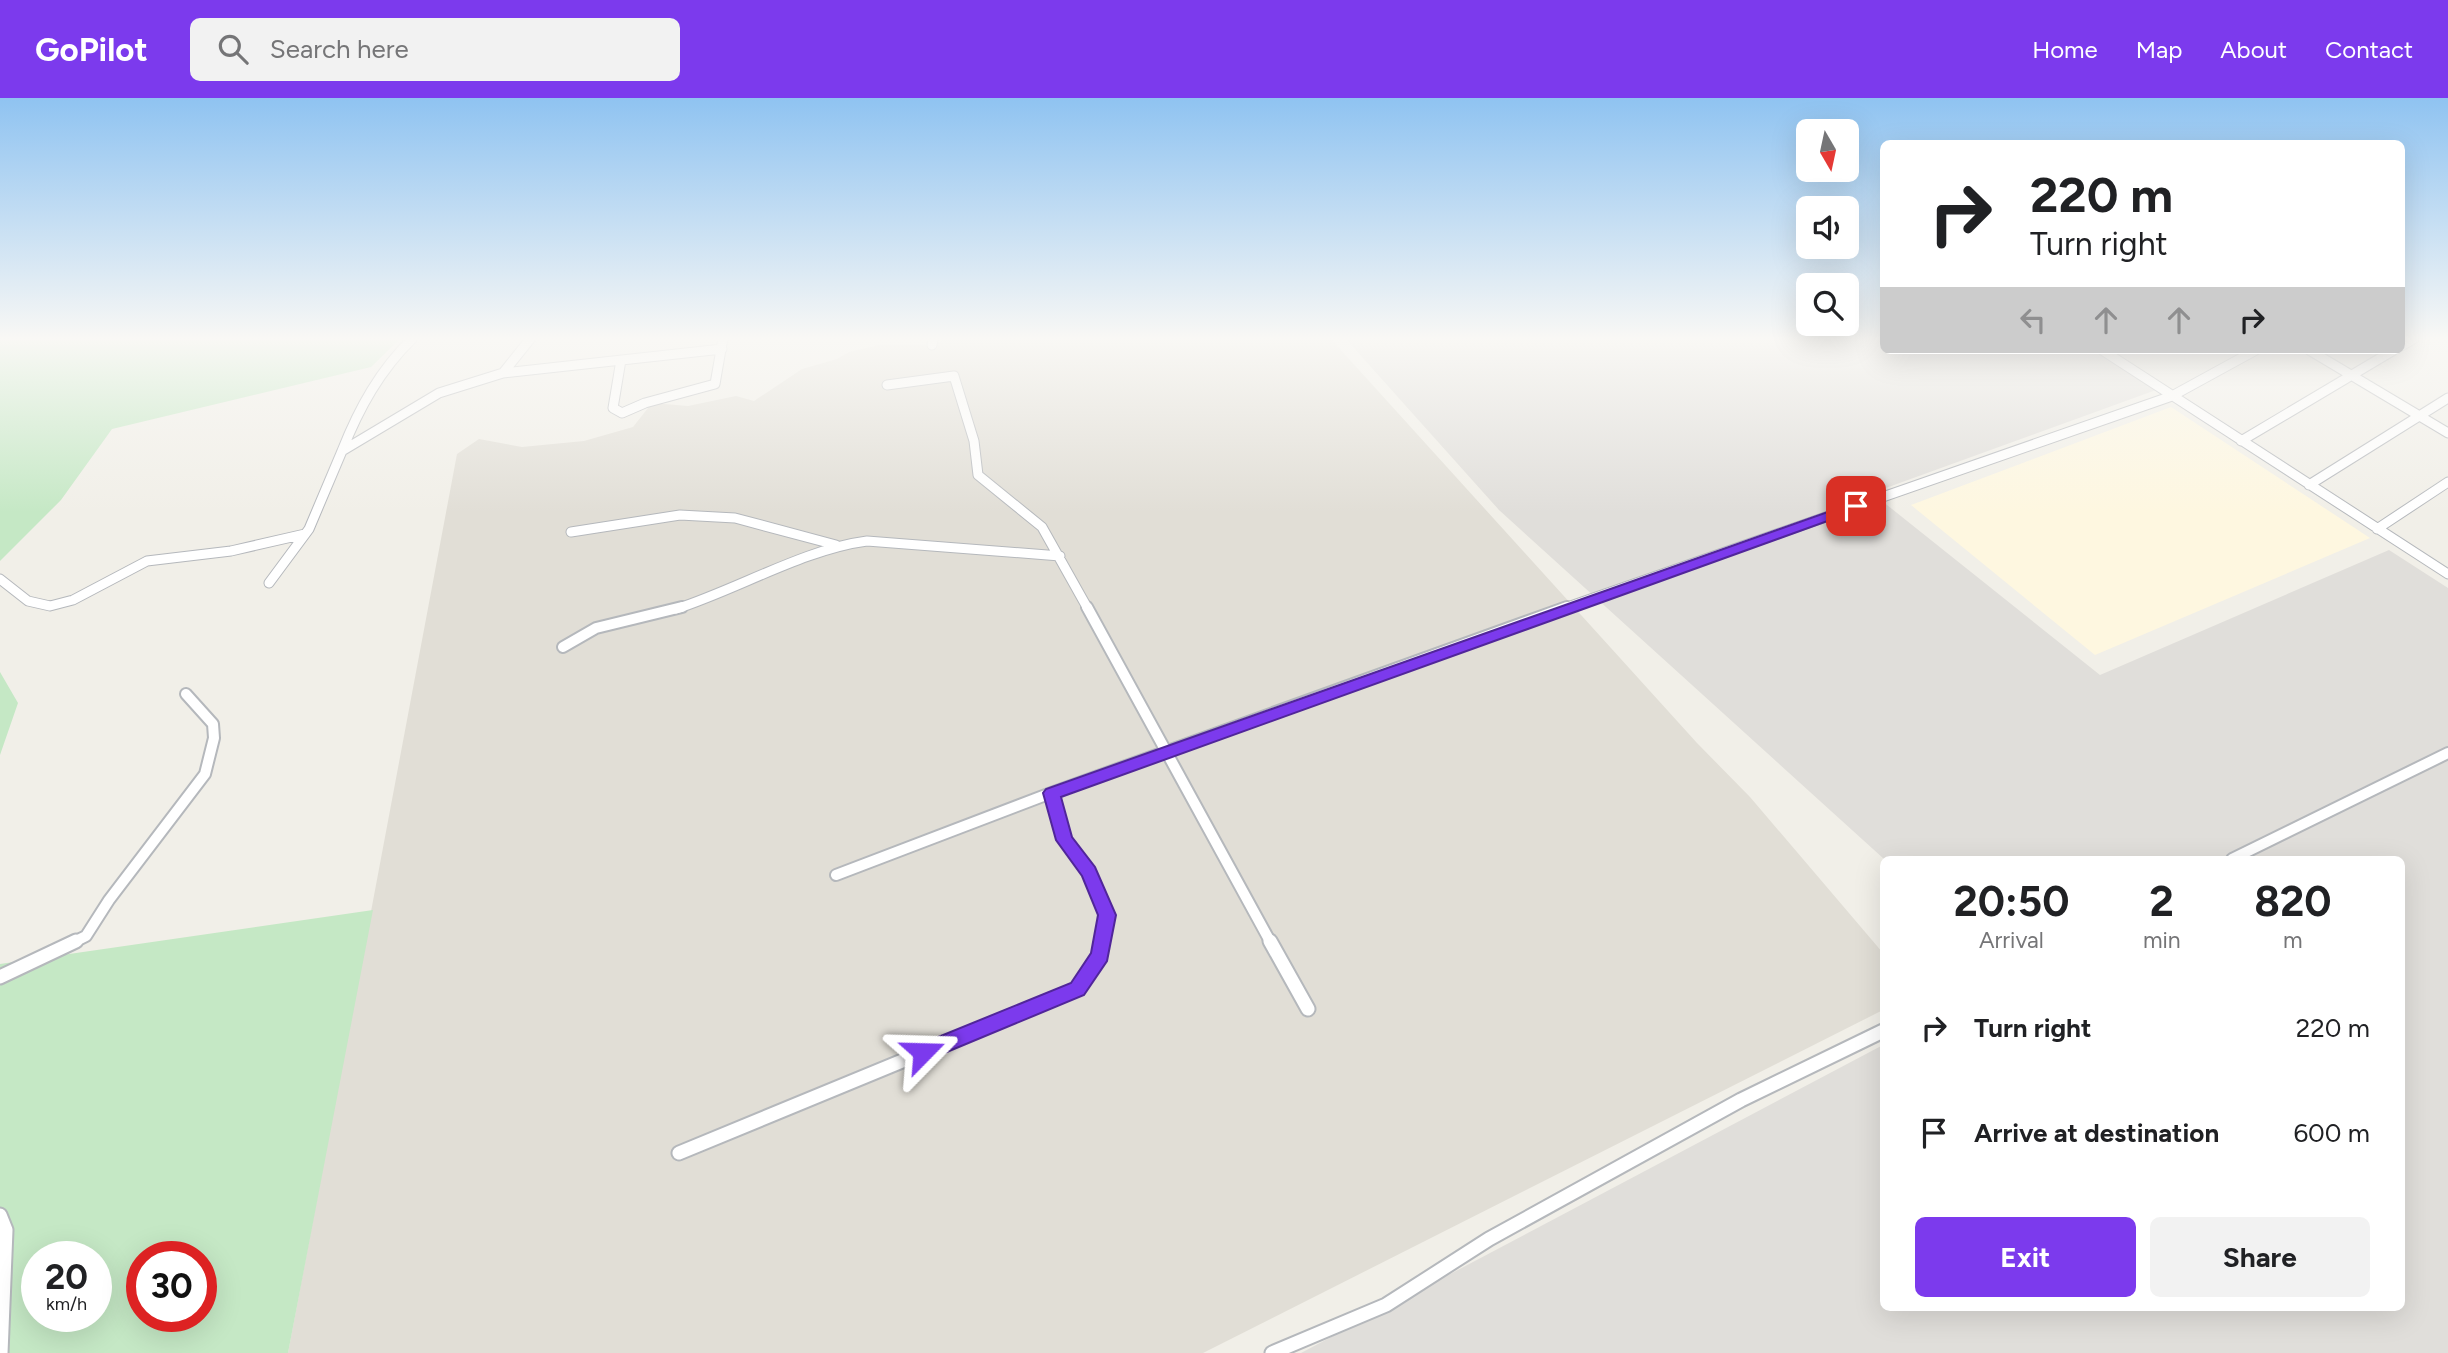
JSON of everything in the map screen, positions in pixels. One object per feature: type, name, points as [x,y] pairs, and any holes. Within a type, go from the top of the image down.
[{"type":"street","points":[[269,583],[304,534],[368,397]]},
{"type":"street","points":[[342,451],[433,397]]},
{"type":"street","points":[[615,397],[613,408],[622,413],[669,397]]},
{"type":"street","points":[[960,397],[974,441],[978,475],[1042,527],[1060,556],[1165,753],[1308,1009]]},
{"type":"street","points":[[836,875],[1051,793],[1671,570],[2170,397]]},
{"type":"street","points":[[2173,397],[2448,574]]},
{"type":"street","points":[[2241,441],[2315,397]]},
{"type":"street","points":[[2388,397],[2448,433]]},
{"type":"street","points":[[2309,485],[2448,398]]},
{"type":"street","points":[[2377,529],[2448,482]]},
{"type":"street","points":[[571,532],[680,515],[735,518],[836,545]]},
{"type":"street","points":[[0,579],[28,603],[62,605],[84,596],[136,565],[174,555],[222,552],[304,534]]},
{"type":"street","points":[[563,647],[596,628],[658,615],[723,594],[836,545],[867,541],[1060,556]]},
{"type":"street","points":[[0,977],[86,936],[109,900],[205,774],[214,738],[212,723],[186,694]]},
{"type":"street","points":[[2238,856],[2448,753]]},
{"type":"street","points":[[679,1153],[1077,989],[1100,955],[1107,915],[1089,872],[1065,840],[1051,793]]},
{"type":"street","points":[[1272,1353],[1386,1305],[1489,1239],[1741,1100],[1880,1032]]},
{"type":"street","points":[[0,1215],[6,1230],[1,1353]]},
{"type":"shaded area","points":[[733,397],[754,401],[761,397],[1383,397],[1697,743],[1750,797],[1880,949],[1880,1012],[1203,1353],[288,1353],[457,454],[479,439],[522,447],[584,441],[633,427],[652,403],[688,406]]},
{"type":"shaded area","points":[[1397,397],[2138,397],[1872,493],[2100,675],[2389,550],[2448,588],[2448,1353],[1301,1353],[1880,1047],[1880,1311],[2405,1311],[2405,856],[1881,856],[1499,510]]},
{"type":"shaded area","points":[[2171,407],[2370,538],[2095,655],[1911,505]]},
{"type":"green space","points":[[0,397],[247,397],[112,429],[61,500],[0,561]]},
{"type":"green space","points":[[0,672],[18,703],[0,755]]},
{"type":"green space","points":[[373,910],[288,1353],[0,1353],[0,964]]},
{"type":"route","points":[[923,1052],[1077,989],[1100,955],[1107,915],[1089,872],[1065,840],[1051,793],[1856,506]]}]
